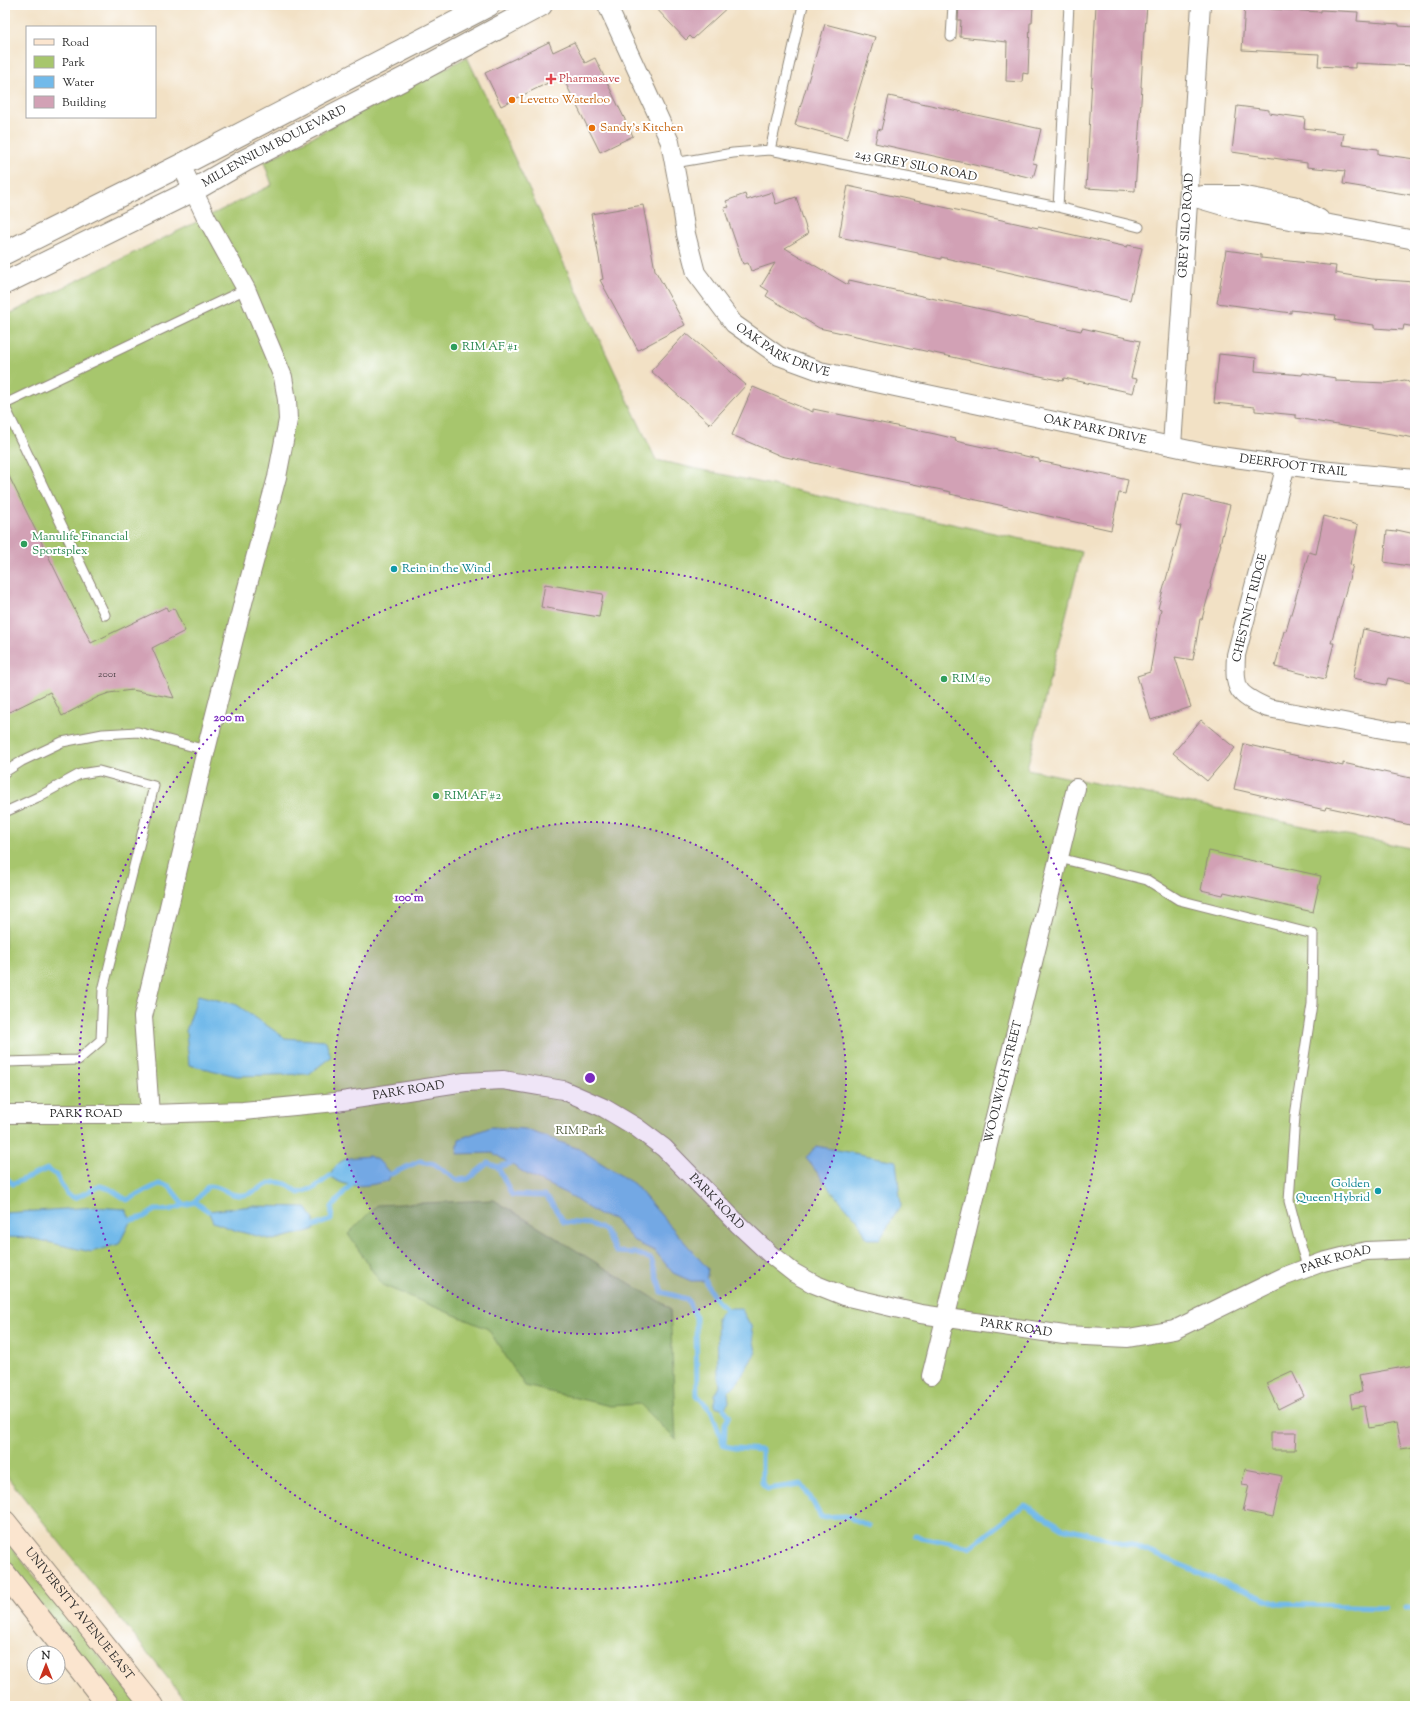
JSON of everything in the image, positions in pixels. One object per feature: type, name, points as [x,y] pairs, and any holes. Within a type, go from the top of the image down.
[{"type":"main road","name":"UNIVERSITY AVENUE EAST","points":[[5,1522],[153,1706]]},
{"type":"main road","points":[[7,1580],[109,1706]]},
{"type":"street","points":[[5,253],[182,166],[489,5]]},
{"type":"street","name":"MILLENNIUM BOULEVARD","points":[[5,283],[194,190],[541,5]]},
{"type":"street","name":"OAK PARK DRIVE","points":[[607,5],[670,142],[686,234],[696,273],[734,324],[779,356],[820,371],[1172,446]]},
{"type":"street","name":"GREY SILO ROAD","points":[[1172,446],[1201,5]]},
{"type":"street","points":[[150,1114],[143,1017],[206,750],[244,599],[277,477],[288,420],[287,400],[283,377],[246,289],[206,217],[182,166]]},
{"type":"street","points":[[1189,196],[1241,195],[1293,206],[1330,224],[1415,240]]},
{"type":"street","name":"DEERFOOT TRAIL","points":[[1172,446],[1213,455],[1320,470],[1415,479]]},
{"type":"street","name":"CHESTNUT RIDGE","points":[[1286,465],[1236,656],[1235,677],[1237,687],[1250,700],[1268,708],[1393,731],[1415,733]]},
{"type":"street","name":"WOOLWICH STREET","points":[[931,1376],[1076,788]]},
{"type":"street","name":"PARK ROAD","points":[[5,1114],[150,1114],[251,1110],[336,1102],[465,1082],[495,1081],[532,1084],[563,1090],[604,1108],[636,1127],[664,1148],[739,1225],[770,1254],[794,1273],[814,1284],[844,1296],[944,1319],[1064,1335],[1128,1338],[1174,1330],[1283,1277],[1323,1262],[1366,1251],[1415,1248]]},
{"type":"lane","points":[[770,150],[803,5]]},
{"type":"lane","points":[[951,37],[953,5]]},
{"type":"lane","points":[[1058,207],[1069,5]]},
{"type":"lane","name":"243 GREY SILO ROAD","points":[[674,163],[733,153],[770,150],[1058,207],[1139,226]]},
{"type":"lane","points":[[5,404],[246,289]]},
{"type":"lane","points":[[5,407],[105,615]]},
{"type":"lane","points":[[5,772],[22,761],[62,742],[103,734],[138,732],[206,750]]},
{"type":"lane","points":[[5,812],[38,797],[80,774],[99,771],[154,786],[103,990],[101,1040],[78,1060],[5,1062]]},
{"type":"lane","points":[[1059,858],[1147,880],[1179,900],[1313,934],[1312,1004],[1295,1116],[1289,1201],[1308,1268]]},
{"type":"green space","name":"RIM Park","points":[[467,57],[656,460],[1082,552],[1027,769],[1415,849],[1415,1706],[190,1706],[5,1474],[5,316],[272,185],[264,162]]},
{"type":"green space","points":[[494,1200],[670,1308],[676,1440],[640,1404],[610,1406],[525,1386],[488,1329],[382,1285],[348,1234],[377,1205]]},
{"type":"green space","points":[[5,1540],[140,1706],[123,1706],[5,1560]]},
{"type":"water","points":[[198,995],[237,1005],[285,1038],[326,1041],[331,1057],[309,1074],[237,1076],[189,1065],[186,1031]]},
{"type":"water","points":[[491,1127],[525,1129],[579,1149],[634,1184],[708,1269],[706,1281],[691,1281],[673,1273],[655,1251],[635,1242],[614,1219],[599,1215],[567,1194],[528,1175],[493,1153],[457,1154],[459,1139]]},
{"type":"water","points":[[816,1146],[896,1161],[901,1205],[880,1239],[867,1239],[859,1222],[830,1189],[806,1158]]},
{"type":"water","points":[[369,1156],[379,1161],[391,1174],[388,1181],[358,1186],[343,1183],[330,1176],[333,1169],[341,1161]]},
{"type":"water","points":[[252,1206],[306,1207],[314,1220],[314,1230],[273,1240],[237,1231],[213,1222],[208,1211]]},
{"type":"water","points":[[95,1207],[125,1209],[131,1220],[119,1244],[91,1252],[30,1238],[5,1237],[5,1213]]},
{"type":"water","points":[[725,1308],[741,1308],[751,1326],[756,1352],[738,1382],[728,1392],[729,1402],[724,1409],[715,1406],[715,1395],[720,1385],[718,1375],[717,1318]]},
{"type":"building","points":[[653,5],[730,5],[693,39],[690,36],[686,40]]},
{"type":"building","points":[[959,5],[1033,5],[1032,23],[1030,23],[1028,74],[1023,73],[1022,82],[1006,81],[1007,42],[960,37],[961,20],[958,20]]},
{"type":"building","points":[[1096,5],[1147,5],[1144,31],[1135,191],[1086,188]]},
{"type":"building","points":[[1245,5],[1271,6],[1271,9],[1321,12],[1321,10],[1358,12],[1357,21],[1399,24],[1399,26],[1415,27],[1415,66],[1355,63],[1355,68],[1318,66],[1319,54],[1242,50]]},
{"type":"building","points":[[825,24],[875,37],[852,113],[854,114],[847,139],[795,125]]},
{"type":"building","points":[[549,42],[553,52],[574,42],[585,63],[595,58],[633,136],[600,152],[562,76],[501,106],[485,73]]},
{"type":"building","points":[[889,96],[1041,129],[1033,163],[1037,164],[1033,178],[875,143],[878,129],[881,130]]},
{"type":"building","points":[[1237,106],[1269,110],[1269,113],[1305,118],[1304,128],[1344,133],[1342,145],[1378,149],[1378,154],[1415,159],[1411,195],[1343,184],[1345,171],[1307,167],[1307,163],[1232,152]]},
{"type":"building","points":[[848,186],[1127,247],[1128,245],[1142,248],[1130,300],[941,257],[941,259],[839,237]]},
{"type":"building","points":[[772,192],[776,204],[796,197],[808,234],[785,248],[848,285],[849,280],[1081,331],[1082,328],[1140,341],[1131,378],[1137,379],[1133,393],[1064,378],[1063,381],[819,328],[766,296],[769,291],[761,286],[775,263],[751,271],[748,263],[743,264],[724,208],[729,207],[726,201],[745,194],[747,200]]},
{"type":"building","points":[[643,205],[655,270],[685,325],[638,350],[600,280],[603,279],[591,214]]},
{"type":"building","points":[[1226,250],[1261,255],[1261,258],[1336,266],[1335,273],[1372,279],[1415,282],[1415,327],[1404,325],[1403,330],[1374,328],[1374,325],[1335,320],[1336,315],[1291,310],[1291,313],[1217,303]]},
{"type":"building","points":[[686,333],[746,385],[710,424],[651,371]]},
{"type":"building","points":[[1219,354],[1256,358],[1255,371],[1302,375],[1303,373],[1336,378],[1336,381],[1387,383],[1405,380],[1415,386],[1415,438],[1296,418],[1296,415],[1255,411],[1255,407],[1214,403]]},
{"type":"building","points":[[753,387],[813,412],[813,409],[935,434],[956,439],[955,441],[1128,480],[1125,494],[1119,493],[1111,530],[950,494],[951,492],[781,456],[732,435]]},
{"type":"building","points":[[5,468],[91,643],[166,607],[168,611],[174,608],[185,631],[152,648],[174,698],[132,690],[109,693],[98,697],[62,716],[50,692],[5,714]]},
{"type":"building","points":[[1184,494],[1230,505],[1210,584],[1211,585],[1202,619],[1200,619],[1193,660],[1175,657],[1191,707],[1151,720],[1137,676],[1150,672],[1161,609],[1158,608],[1181,526],[1176,525]]},
{"type":"building","points":[[1324,516],[1358,525],[1350,564],[1353,565],[1331,643],[1334,643],[1325,679],[1275,667],[1284,631],[1286,631],[1309,552],[1316,554]]},
{"type":"building","points":[[1397,530],[1415,534],[1415,567],[1384,562],[1387,531],[1396,532]]},
{"type":"building","points":[[545,584],[603,594],[599,617],[541,607]]},
{"type":"building","points":[[1363,629],[1415,640],[1415,684],[1388,678],[1386,685],[1353,678]]},
{"type":"building","points":[[1201,720],[1235,748],[1207,781],[1173,753]]},
{"type":"building","points":[[1244,744],[1343,766],[1343,763],[1415,779],[1415,826],[1326,807],[1325,810],[1234,789]]},
{"type":"building","points":[[1209,851],[1321,876],[1313,912],[1224,892],[1223,895],[1201,890]]},
{"type":"building","points":[[1415,1365],[1415,1447],[1401,1449],[1396,1423],[1369,1428],[1365,1406],[1352,1408],[1350,1394],[1362,1392],[1359,1375]]},
{"type":"building","points":[[1292,1371],[1304,1396],[1278,1409],[1266,1383]]},
{"type":"building","points":[[1271,1432],[1296,1432],[1295,1450],[1271,1450]]},
{"type":"building","points":[[1245,1469],[1282,1476],[1273,1517],[1243,1511],[1249,1485],[1242,1484]]},
{"type":"waterway","points":[[391,1174],[420,1161],[434,1164],[457,1180],[468,1179],[488,1163],[498,1167],[512,1195],[545,1196],[564,1222],[590,1224],[605,1230],[616,1252],[635,1253],[651,1259],[662,1292],[687,1299],[696,1317],[697,1395],[712,1412],[724,1446],[762,1450],[762,1483],[767,1489],[801,1484],[821,1517],[845,1516],[869,1526]]},
{"type":"waterway","points":[[498,1167],[511,1163]]},
{"type":"waterway","points":[[5,1177],[13,1184],[47,1169],[56,1175],[67,1194],[75,1198],[100,1186],[110,1189],[127,1200],[159,1184],[169,1186],[184,1205],[195,1202],[208,1186],[217,1187],[233,1194],[243,1195],[249,1194],[265,1185],[277,1182],[283,1183],[299,1193],[314,1188],[330,1176]]},
{"type":"waterway","points":[[314,1226],[331,1220],[332,1207],[351,1185]]},
{"type":"waterway","points":[[195,1202],[208,1211]]},
{"type":"waterway","points":[[131,1220],[144,1217],[155,1210],[170,1210],[184,1205]]},
{"type":"waterway","points":[[706,1281],[713,1296],[718,1303],[725,1308]]},
{"type":"waterway","points":[[724,1409],[729,1415],[725,1424],[724,1444]]},
{"type":"waterway","points":[[915,1536],[970,1547],[1024,1505],[1063,1528],[1132,1545],[1278,1604],[1386,1607]]},
{"type":"waterway","points":[[1405,1608],[1415,1608]]},
{"type":"place","name":"Pharmasave","points":[[551,79]]},
{"type":"place","name":"Levetto Waterloo","points":[[512,100]]},
{"type":"place","name":"Sandy's Kitchen","points":[[592,128]]},
{"type":"place","name":"RIM AF #1","points":[[454,347]]},
{"type":"place","name":"Manulife Financial Sportsplex","points":[[24,544]]},
{"type":"place","name":"Rein in the Wind","points":[[394,569]]},
{"type":"place","name":"RIM #9","points":[[944,679]]},
{"type":"place","name":"RIM AF #2","points":[[436,796]]},
{"type":"place","name":"Golden Queen Hybrid","points":[[1378,1191]]}]
